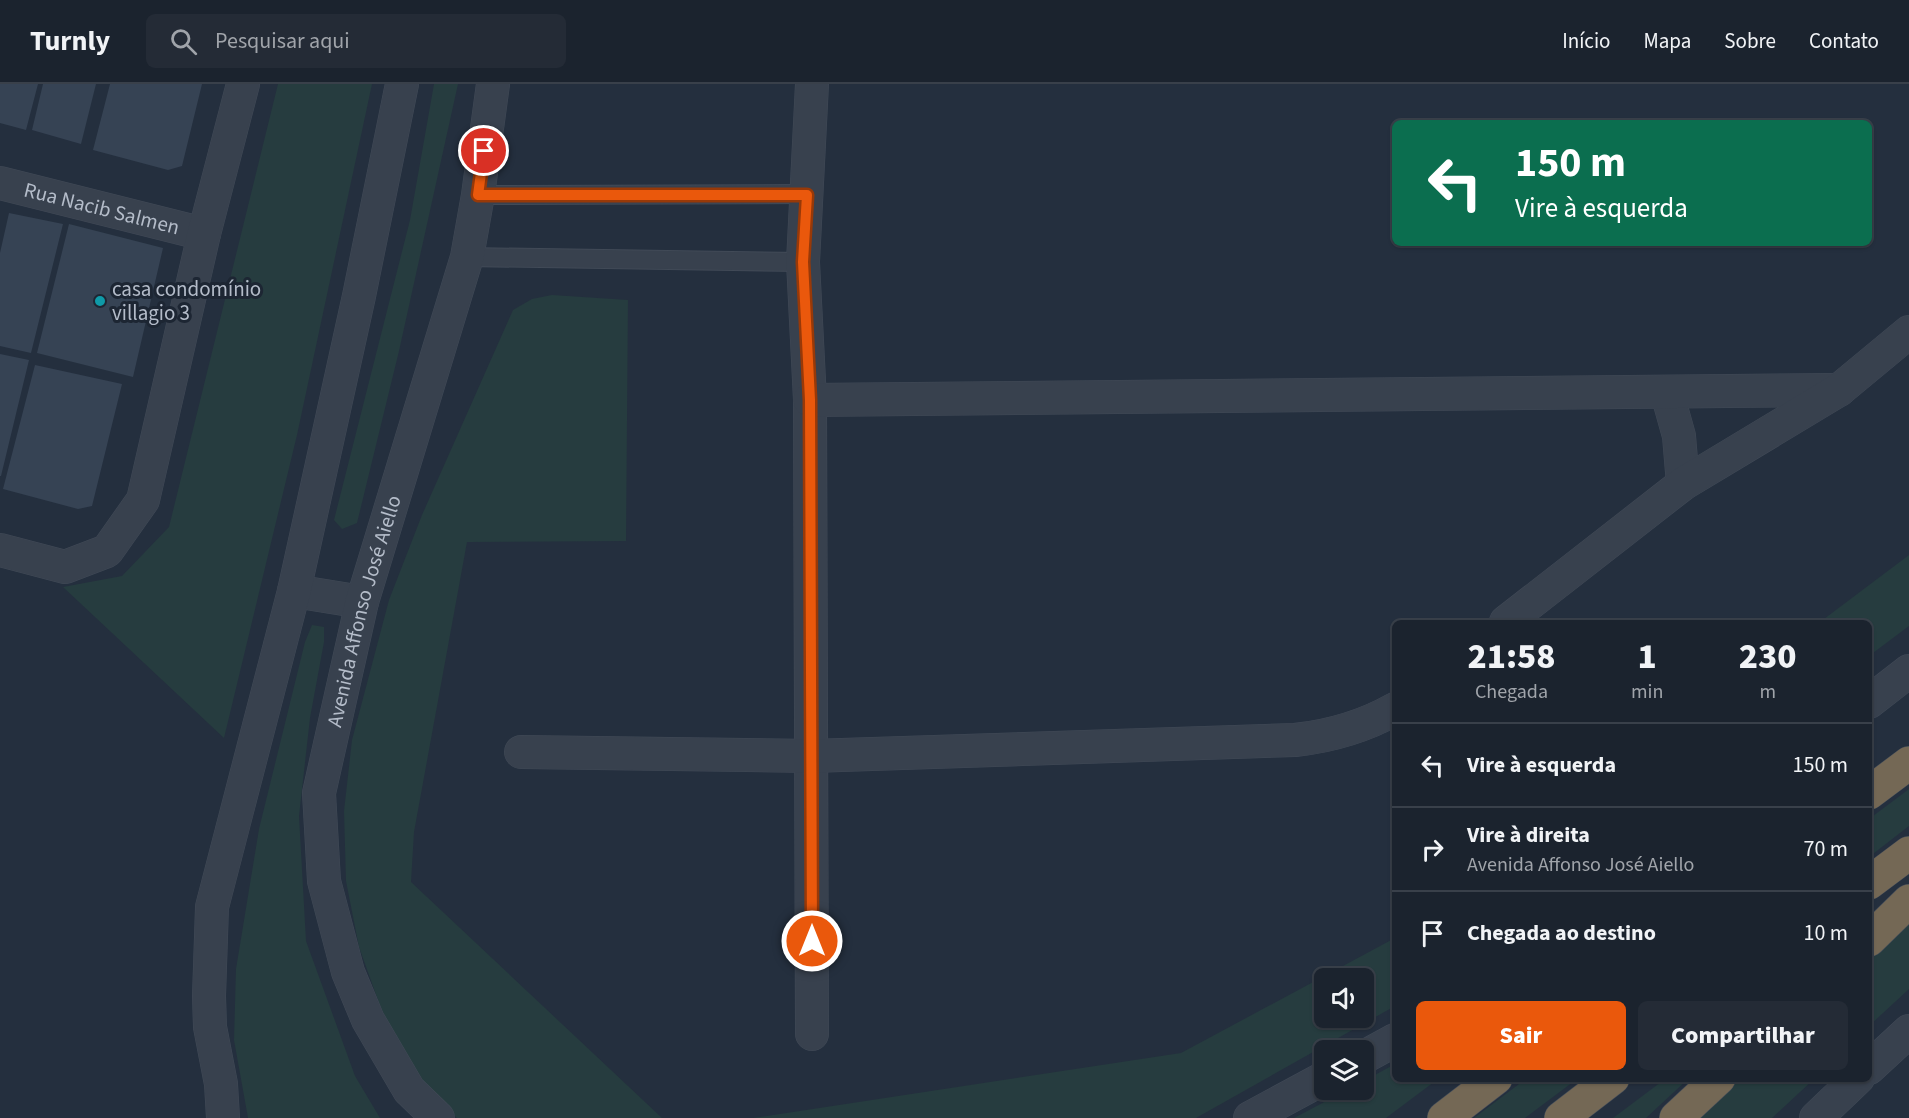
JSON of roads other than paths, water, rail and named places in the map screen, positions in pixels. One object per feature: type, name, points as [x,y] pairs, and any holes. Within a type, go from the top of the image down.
[{"type":"highway","points":[[1872,791],[1909,763]]},
{"type":"highway","points":[[1872,881],[1909,853]]},
{"type":"highway","points":[[1872,937],[1909,901]]},
{"type":"highway","points":[[1444,1118],[1491,1082]]},
{"type":"highway","points":[[1561,1118],[1608,1082]]},
{"type":"highway","points":[[1676,1118],[1715,1082]]},
{"type":"street","points":[[0,550],[66,567],[107,550],[143,500],[204,234],[243,84]]},
{"type":"street","points":[[222,1118],[221,1084],[209,1017],[212,908],[294,591],[359,296],[402,84]]},
{"type":"street","name":"Avenida Affonso José Aiello","points":[[438,1118],[409,1090],[368,1020],[348,972],[324,881],[320,793],[362,602],[467,257],[493,84]]},
{"type":"street","points":[[812,84],[803,262],[810,400],[812,1034]]},
{"type":"street","name":"Rua Nacib Salmen","points":[[0,183],[204,234]]},
{"type":"street","points":[[1509,620],[1683,484],[1839,390],[1909,332]]},
{"type":"street","points":[[810,400],[1839,390]]},
{"type":"street","points":[[1667,393],[1679,436],[1683,484]]},
{"type":"street","points":[[294,591],[362,602]]},
{"type":"street","points":[[1872,700],[1909,671]]},
{"type":"street","points":[[521,752],[811,756],[1295,740],[1323,737],[1350,730],[1392,711]]},
{"type":"street","points":[[1872,1065],[1909,1031]]},
{"type":"street","points":[[1374,1052],[1392,1042]]},
{"type":"street","points":[[1816,1118],[1854,1082]]},
{"type":"street","points":[[1250,1118],[1314,1083]]},
{"type":"lane","points":[[478,195],[807,195]]},
{"type":"lane","points":[[467,257],[803,262]]},
{"type":"place","name":"casa condomínio villagio 3","points":[[100,301]]}]
